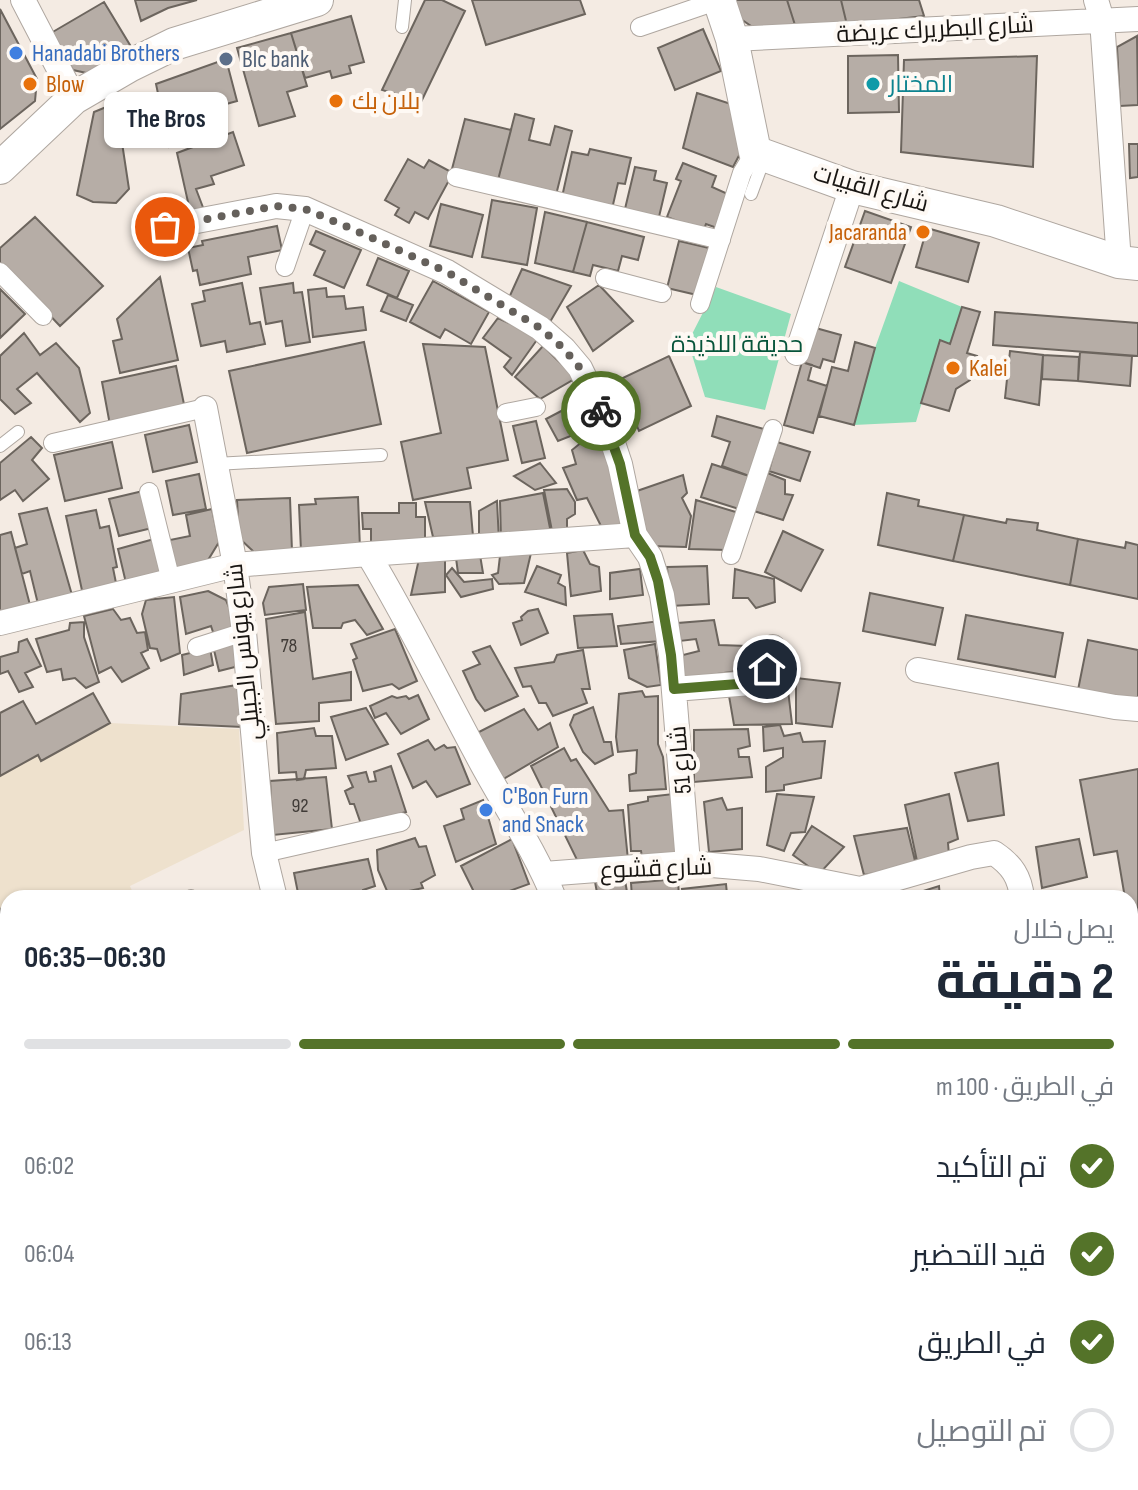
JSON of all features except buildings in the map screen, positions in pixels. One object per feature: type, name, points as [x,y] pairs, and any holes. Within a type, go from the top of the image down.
[{"type":"street","points":[[23,0],[74,98]]},
{"type":"street","points":[[0,168],[74,98],[129,66],[174,44],[317,0]]},
{"type":"street","points":[[640,27],[719,0],[732,39],[760,154],[742,173],[700,304]]},
{"type":"street","points":[[1099,10],[1128,263]]},
{"type":"street","name":"شارع البطريرك عريضة","points":[[732,39],[1099,10],[1138,19]]},
{"type":"street","name":"شارع القبيات","points":[[760,154],[852,187],[996,221],[1128,263]]},
{"type":"street","points":[[456,177],[721,240]]},
{"type":"street","points":[[797,353],[852,187]]},
{"type":"street","name":"شارع 51","points":[[165,227],[276,206],[305,209],[447,272],[540,328],[580,368],[606,422],[620,464],[635,535],[650,557],[662,595],[671,655],[688,863]]},
{"type":"street","points":[[285,267],[305,209]]},
{"type":"street","points":[[0,272],[43,316]]},
{"type":"street","points":[[605,278],[662,293]]},
{"type":"street","points":[[506,413],[536,407]]},
{"type":"street","points":[[53,443],[205,408]]},
{"type":"street","name":"شارع يونس الجبيلي","points":[[205,408],[235,565],[260,722],[264,853],[273,890]]},
{"type":"street","points":[[731,555],[773,429]]},
{"type":"street","points":[[149,492],[171,581]]},
{"type":"street","points":[[0,623],[235,565],[635,535]]},
{"type":"street","points":[[368,554],[551,890]]},
{"type":"street","points":[[197,647],[244,632]]},
{"type":"street","points":[[674,689],[751,683],[764,675],[773,647]]},
{"type":"street","points":[[918,670],[1138,709]]},
{"type":"street","points":[[264,853],[401,822]]},
{"type":"street","name":"شارع قشوع","points":[[873,890],[971,857],[994,853],[1013,869],[1021,890]]},
{"type":"street","name":"شارع قشوع","points":[[544,874],[688,863],[759,869],[845,890]]},
{"type":"lane","points":[[402,27],[405,0]]},
{"type":"lane","points":[[751,194],[760,154]]},
{"type":"lane","points":[[0,446],[18,432]]},
{"type":"lane","points":[[215,464],[381,455]]},
{"type":"shaded area","points":[[93,693],[110,723],[239,729],[244,830],[130,886],[132,890],[0,890],[0,713],[23,701],[36,723]]},
{"type":"green space","points":[[899,281],[962,307],[950,344],[940,341],[916,422],[854,425],[875,348]]},
{"type":"green space","name":"حديقة اللذيذة","points":[[716,287],[791,314],[765,410],[705,397],[688,342]]},
{"type":"way so far","points":[[165,227],[276,206],[305,209],[447,272],[540,328],[580,368],[601,411]]},
{"type":"place","name":"Hanadabi Brothers","points":[[16,53]]},
{"type":"place","name":"Blc bank","points":[[226,59]]},
{"type":"place","name":"Blow","points":[[30,84]]},
{"type":"place","name":"المختار","points":[[873,84]]},
{"type":"place","name":"بلان بك","points":[[336,101]]},
{"type":"place","name":"The Bros","points":[[165,227]]},
{"type":"place","name":"Jacaranda","points":[[923,232]]},
{"type":"place","name":"Kalei","points":[[953,368]]},
{"type":"place","name":"C'Bon Furn and Snack","points":[[486,810]]},
{"type":"route","points":[[601,411],[620,464],[635,535],[650,557],[662,595],[674,689],[751,683],[764,675],[767,669]]}]
